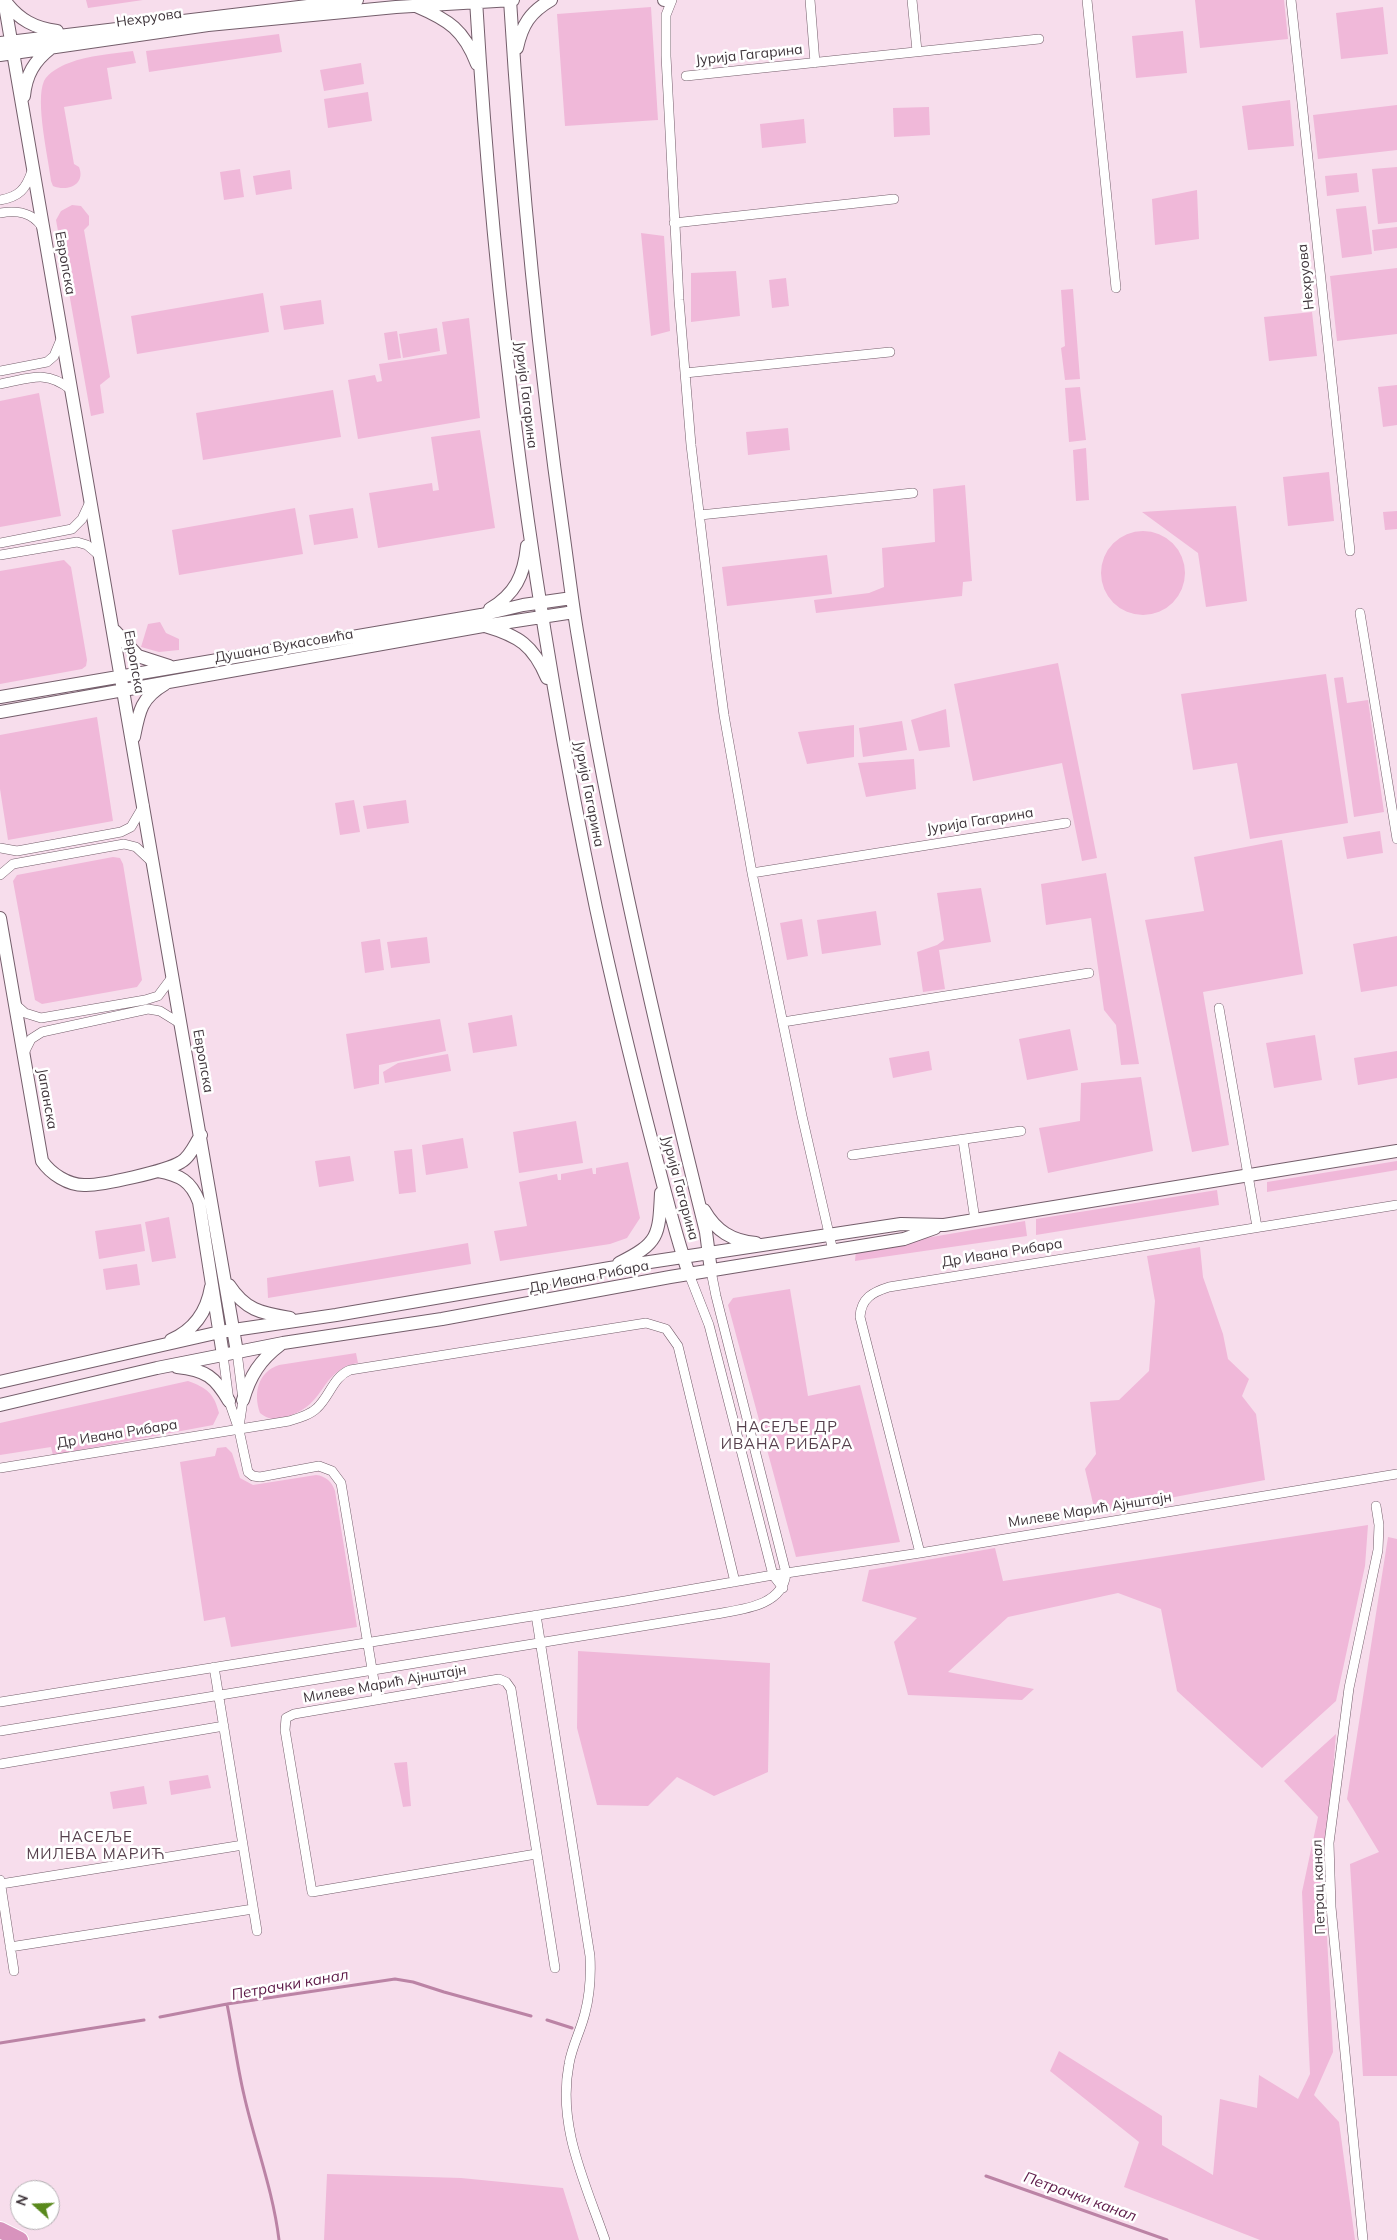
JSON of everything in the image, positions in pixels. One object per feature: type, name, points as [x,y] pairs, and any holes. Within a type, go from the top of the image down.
[{"type":"highway","points":[[0,2230],[20,2240]]},
{"type":"street","points":[[4,0],[15,13],[35,26],[72,34]]},
{"type":"street","name":"Европска","points":[[4,0],[6,48],[22,109],[33,168],[234,1330]]},
{"type":"street","name":"Нехруова","points":[[6,48],[72,34],[356,0]]},
{"type":"street","name":"Нехруова","points":[[6,48],[53,47],[208,25],[414,6],[511,0]]},
{"type":"street","name":"Јурија Гагарина","points":[[511,0],[514,70],[527,230],[539,341],[574,612],[593,720],[636,937],[698,1200],[716,1296],[786,1573]]},
{"type":"street","points":[[514,70],[518,45],[525,23],[536,10],[551,0]]},
{"type":"street","points":[[660,0],[666,15],[668,111],[685,373],[724,714],[752,873],[802,1116],[833,1250]]},
{"type":"street","points":[[666,15],[672,0]]},
{"type":"street","name":"Јурија Гагарина","points":[[810,0],[814,63]]},
{"type":"street","points":[[912,0],[917,52]]},
{"type":"street","points":[[1087,0],[1116,288]]},
{"type":"street","name":"Нехруова","points":[[1291,0],[1350,551]]},
{"type":"street","name":"Јурија Гагарина","points":[[476,1],[498,284],[508,376],[528,528],[554,693],[613,988],[683,1257],[709,1325],[773,1575]]},
{"type":"street","points":[[414,6],[442,18],[456,27],[470,50],[481,75]]},
{"type":"street","name":"Јурија Гагарина","points":[[686,76],[1039,39]]},
{"type":"street","points":[[22,109],[24,88],[33,65],[53,47]]},
{"type":"street","points":[[0,200],[16,196],[24,189],[33,168]]},
{"type":"street","points":[[674,223],[894,199]]},
{"type":"street","points":[[0,213],[16,212],[32,216],[43,229]]},
{"type":"street","points":[[0,372],[47,362],[54,356],[62,336]]},
{"type":"street","points":[[685,373],[890,352]]},
{"type":"street","points":[[0,384],[44,376],[53,378],[70,389]]},
{"type":"street","points":[[700,515],[913,493]]},
{"type":"street","points":[[0,543],[72,529],[82,519],[91,500]]},
{"type":"street","points":[[528,528],[524,565],[515,588],[509,596],[482,620],[529,647],[544,670],[554,693]]},
{"type":"street","points":[[0,555],[76,542],[87,545],[100,556]]},
{"type":"street","name":"Душана Вукасовића","points":[[0,697],[122,683],[170,682],[482,620],[539,602],[572,598]]},
{"type":"street","name":"Душана Вукасовића","points":[[0,712],[176,668],[482,620],[574,612]]},
{"type":"street","points":[[1360,613],[1397,839]]},
{"type":"street","points":[[113,629],[138,656],[176,668]]},
{"type":"street","points":[[133,745],[144,702],[153,692],[170,682]]},
{"type":"street","points":[[0,848],[17,851],[121,832],[131,827],[144,805]]},
{"type":"street","name":"Јурија Гагарина","points":[[752,873],[1066,823]]},
{"type":"street","points":[[0,875],[13,864],[124,844],[140,850],[154,864]]},
{"type":"street","name":"Јапанска","points":[[0,918],[42,1161],[46,1167],[62,1178],[84,1185],[158,1171],[182,1162],[201,1135]]},
{"type":"street","points":[[783,1022],[1089,973]]},
{"type":"street","points":[[15,1004],[25,1013],[42,1018],[145,1000],[158,996],[173,976]]},
{"type":"street","points":[[1219,1008],[1257,1227]]},
{"type":"street","points":[[24,1054],[31,1039],[42,1032],[148,1010],[160,1011],[181,1024]]},
{"type":"street","points":[[852,1156],[1021,1130]]},
{"type":"street","points":[[963,1140],[976,1220]]},
{"type":"street","name":"Др Ивана Рибара","points":[[0,1405],[157,1368],[283,1343],[451,1318],[689,1274],[904,1238],[944,1225],[1397,1151]]},
{"type":"street","name":"Јапанска","points":[[158,1171],[186,1180],[195,1192],[199,1202],[213,1280]]},
{"type":"street","points":[[610,1268],[644,1250],[654,1238],[659,1223],[662,1180]]},
{"type":"street","points":[[698,1200],[708,1217],[720,1231],[743,1241],[771,1244]]},
{"type":"street","name":"Др Ивана Рибара","points":[[920,1553],[860,1317],[863,1304],[868,1297],[889,1287],[1397,1204]]},
{"type":"street","name":"Др Ивана Рибара","points":[[0,1382],[220,1332],[610,1268],[901,1224],[944,1225]]},
{"type":"street","points":[[213,1280],[229,1401]]},
{"type":"street","points":[[157,1347],[175,1339],[201,1317],[213,1280]]},
{"type":"street","points":[[226,1280],[238,1299],[246,1306],[264,1313],[300,1320]]},
{"type":"street","name":"Др Ивана Рибара","points":[[0,1468],[289,1421],[309,1414],[321,1404],[342,1373],[350,1370],[592,1331],[646,1323],[654,1324],[670,1333],[678,1346],[736,1582]]},
{"type":"street","points":[[234,1330],[243,1400]]},
{"type":"street","points":[[239,1430],[243,1400],[252,1376],[259,1364],[283,1343]]},
{"type":"street","points":[[157,1368],[191,1369],[208,1375],[220,1386],[229,1401],[239,1430],[245,1466],[253,1476],[260,1477],[319,1466],[327,1468],[337,1476],[343,1490],[377,1699]]},
{"type":"street","name":"Милеве Марић Ајнштајн","points":[[0,1702],[1397,1474]]},
{"type":"street","name":"Петрац канал","points":[[1363,2240],[1331,1907],[1329,1843],[1349,1688],[1378,1550],[1379,1525],[1376,1506]]},
{"type":"street","points":[[783,1588],[786,1573]]},
{"type":"street","points":[[773,1575],[783,1588]]},
{"type":"street","name":"Милеве Марић Ајнштајн","points":[[0,1731],[733,1611],[770,1600],[783,1588]]},
{"type":"street","points":[[536,1615],[587,1931],[591,1973],[585,2013],[569,2061],[565,2092],[566,2114],[581,2174],[605,2240]]},
{"type":"street","points":[[214,1667],[257,1931]]},
{"type":"street","name":"Милеве Марић Ајнштајн","points":[[536,1854],[312,1892],[285,1730],[286,1718],[294,1714],[499,1679],[506,1682],[511,1689],[555,1968]]},
{"type":"street","points":[[0,1764],[224,1726]]},
{"type":"street","points":[[14,1971],[0,1882],[243,1845]]},
{"type":"street","points":[[10,1947],[254,1909]]},
{"type":"shaded area","points":[[86,0],[143,0],[88,8]]},
{"type":"shaded area","points":[[1195,0],[1284,0],[1288,39],[1200,48]]},
{"type":"shaded area","points":[[651,7],[658,120],[565,126],[557,14]]},
{"type":"shaded area","points":[[1383,7],[1388,54],[1341,59],[1336,13]]},
{"type":"shaded area","points":[[1183,31],[1187,73],[1136,78],[1132,36]]},
{"type":"shaded area","points":[[279,34],[282,52],[149,72],[146,51]]},
{"type":"shaded area","points":[[133,51],[136,63],[107,68],[112,99],[64,107],[74,164],[79,167],[80,178],[74,186],[58,188],[53,186],[41,115],[44,81],[55,70],[77,60]]},
{"type":"shaded area","points":[[361,63],[364,84],[324,91],[320,70]]},
{"type":"shaded area","points":[[368,92],[372,121],[328,128],[324,99]]},
{"type":"shaded area","points":[[1290,100],[1294,146],[1248,150],[1242,106]]},
{"type":"shaded area","points":[[1397,105],[1397,150],[1318,159],[1313,115]]},
{"type":"shaded area","points":[[929,107],[930,135],[894,137],[893,108]]},
{"type":"shaded area","points":[[804,119],[806,143],[762,148],[760,124]]},
{"type":"shaded area","points":[[1397,167],[1397,222],[1378,224],[1372,169]]},
{"type":"shaded area","points":[[240,169],[244,197],[224,200],[220,172]]},
{"type":"shaded area","points":[[290,170],[292,189],[256,195],[253,176]]},
{"type":"shaded area","points":[[1357,173],[1359,192],[1327,196],[1325,176]]},
{"type":"shaded area","points":[[1197,190],[1199,239],[1155,245],[1152,199]]},
{"type":"shaded area","points":[[72,205],[81,206],[89,216],[89,225],[84,230],[110,377],[100,385],[104,413],[91,416],[56,220],[61,211]]},
{"type":"shaded area","points":[[1366,206],[1372,254],[1342,258],[1336,209]]},
{"type":"shaded area","points":[[1397,227],[1397,248],[1374,251],[1372,230]]},
{"type":"shaded area","points":[[641,233],[664,236],[670,331],[651,336]]},
{"type":"shaded area","points":[[1397,268],[1397,334],[1337,341],[1330,276]]},
{"type":"shaded area","points":[[736,271],[740,316],[691,322],[691,273]]},
{"type":"shaded area","points":[[786,278],[789,306],[772,308],[769,280]]},
{"type":"shaded area","points":[[1073,289],[1080,379],[1065,380],[1061,348],[1065,346],[1061,290]]},
{"type":"shaded area","points":[[263,293],[269,332],[137,354],[131,316]]},
{"type":"shaded area","points":[[321,300],[324,324],[284,330],[280,306]]},
{"type":"shaded area","points":[[1312,312],[1317,356],[1269,361],[1264,317]]},
{"type":"shaded area","points":[[469,318],[480,418],[358,439],[348,380],[375,375],[377,382],[382,381],[379,364],[447,354],[442,322]]},
{"type":"shaded area","points":[[437,328],[440,351],[403,358],[399,334]]},
{"type":"shaded area","points":[[397,331],[401,358],[388,360],[384,333]]},
{"type":"shaded area","points":[[1397,385],[1397,425],[1383,427],[1378,387]]},
{"type":"shaded area","points":[[1080,387],[1086,440],[1069,442],[1065,388]]},
{"type":"shaded area","points":[[333,390],[341,437],[203,460],[196,413]]},
{"type":"shaded area","points":[[39,393],[61,516],[0,527],[0,401]]},
{"type":"shaded area","points":[[788,428],[790,450],[748,455],[746,432]]},
{"type":"shaded area","points":[[480,430],[495,528],[378,548],[369,493],[432,483],[433,491],[439,490],[431,437]]},
{"type":"shaded area","points":[[1086,448],[1089,500],[1076,501],[1073,450]]},
{"type":"shaded area","points":[[1329,472],[1334,521],[1288,526],[1283,477]]},
{"type":"shaded area","points":[[965,485],[972,581],[963,582],[962,596],[816,613],[814,600],[869,593],[884,587],[882,548],[935,542],[933,489]]},
{"type":"shaded area","points":[[1236,506],[1247,601],[1206,607],[1198,553],[1142,512]]},
{"type":"shaded area","points":[[295,508],[303,554],[179,575],[172,530]]},
{"type":"shaded area","points":[[353,508],[358,538],[314,545],[309,515]]},
{"type":"shaded area","points":[[1397,511],[1397,529],[1385,530],[1383,512]]},
{"type":"shaded area","points":[[1143,531],[1159,534],[1173,543],[1182,557],[1185,573],[1182,589],[1173,603],[1159,612],[1143,615],[1127,612],[1113,603],[1104,589],[1101,573],[1104,557],[1113,543],[1127,534]]},
{"type":"shaded area","points":[[827,555],[832,594],[727,606],[722,567]]},
{"type":"shaded area","points":[[64,560],[71,567],[87,660],[86,666],[82,669],[0,684],[0,571]]},
{"type":"shaded area","points":[[160,622],[166,633],[179,639],[179,650],[159,652],[141,647],[148,624]]},
{"type":"shaded area","points":[[1058,663],[1097,858],[1082,861],[1062,763],[973,781],[954,684]]},
{"type":"shaded area","points":[[1326,674],[1348,823],[1250,839],[1237,763],[1193,770],[1181,694]]},
{"type":"shaded area","points":[[1343,677],[1347,703],[1368,700],[1384,812],[1354,817],[1334,678]]},
{"type":"shaded area","points":[[946,709],[950,747],[919,751],[911,720]]},
{"type":"shaded area","points":[[97,717],[113,821],[8,840],[0,789],[0,735]]},
{"type":"shaded area","points":[[902,721],[907,750],[863,757],[859,728]]},
{"type":"shaded area","points":[[854,725],[854,757],[807,764],[798,732]]},
{"type":"shaded area","points":[[914,759],[916,789],[866,797],[858,763]]},
{"type":"shaded area","points":[[354,800],[360,832],[340,835],[335,803]]},
{"type":"shaded area","points":[[406,800],[409,823],[367,829],[363,806]]},
{"type":"shaded area","points":[[1380,831],[1383,853],[1347,859],[1343,837]]},
{"type":"shaded area","points":[[1282,840],[1303,974],[1203,992],[1229,1145],[1192,1152],[1145,920],[1204,911],[1194,857]]},
{"type":"shaded area","points":[[113,857],[120,858],[123,864],[142,980],[137,987],[42,1004],[35,1000],[13,881],[17,875]]},
{"type":"shaded area","points":[[1106,873],[1139,1064],[1121,1065],[1116,1025],[1104,1010],[1091,918],[1046,925],[1041,884]]},
{"type":"shaded area","points":[[981,888],[991,942],[939,950],[945,989],[923,992],[917,952],[937,945],[944,940],[937,893]]},
{"type":"shaded area","points":[[876,911],[881,945],[822,954],[817,920]]},
{"type":"shaded area","points":[[802,919],[808,956],[787,960],[780,923]]},
{"type":"shaded area","points":[[1397,936],[1397,986],[1361,992],[1353,944]]},
{"type":"shaded area","points":[[427,937],[430,963],[391,968],[387,942]]},
{"type":"shaded area","points":[[380,939],[384,970],[365,973],[361,942]]},
{"type":"shaded area","points":[[512,1015],[517,1046],[473,1053],[468,1023]]},
{"type":"shaded area","points":[[440,1019],[446,1051],[379,1065],[379,1084],[354,1089],[346,1034]]},
{"type":"shaded area","points":[[1070,1029],[1078,1070],[1027,1080],[1019,1039]]},
{"type":"shaded area","points":[[1315,1035],[1322,1080],[1274,1088],[1266,1043]]},
{"type":"shaded area","points":[[929,1051],[932,1070],[893,1078],[889,1058]]},
{"type":"shaded area","points":[[1397,1051],[1397,1078],[1358,1085],[1354,1058]]},
{"type":"shaded area","points":[[448,1054],[451,1071],[385,1083],[383,1072],[398,1063]]},
{"type":"shaded area","points":[[1141,1077],[1153,1151],[1048,1173],[1039,1128],[1080,1121],[1081,1083]]},
{"type":"shaded area","points":[[576,1121],[583,1163],[519,1173],[513,1132]]},
{"type":"shaded area","points":[[463,1138],[468,1168],[426,1175],[422,1145]]},
{"type":"shaded area","points":[[412,1149],[416,1192],[399,1194],[394,1151]]},
{"type":"shaded area","points":[[350,1156],[354,1181],[319,1187],[315,1161]]},
{"type":"shaded area","points":[[1397,1161],[1397,1170],[1267,1192],[1267,1182]]},
{"type":"shaded area","points":[[628,1162],[640,1218],[627,1238],[610,1244],[500,1261],[494,1231],[527,1226],[519,1182],[557,1174],[558,1180],[561,1180],[561,1174],[592,1168],[593,1174],[596,1174],[596,1168]]},
{"type":"shaded area","points":[[1217,1190],[1219,1205],[1036,1235],[1036,1219]]},
{"type":"shaded area","points":[[169,1217],[176,1258],[152,1262],[145,1222]]},
{"type":"shaded area","points":[[1025,1221],[1027,1236],[855,1261],[856,1250]]},
{"type":"shaded area","points":[[141,1224],[145,1251],[99,1259],[95,1231]]},
{"type":"shaded area","points":[[468,1243],[471,1264],[268,1298],[267,1278]]},
{"type":"shaded area","points":[[1200,1247],[1203,1277],[1223,1334],[1228,1359],[1249,1379],[1242,1396],[1256,1414],[1265,1480],[1095,1512],[1085,1469],[1096,1454],[1090,1402],[1119,1400],[1149,1371],[1155,1301],[1147,1256]]},
{"type":"shaded area","points":[[137,1264],[140,1285],[106,1290],[103,1269]]},
{"type":"shaded area","points":[[790,1289],[808,1396],[860,1385],[900,1542],[796,1557],[728,1305],[733,1298]]},
{"type":"shaded area","points":[[356,1353],[358,1363],[346,1366],[335,1374],[313,1401],[297,1413],[272,1419],[260,1413],[257,1391],[262,1378],[272,1368],[279,1365]]},
{"type":"shaded area","points":[[188,1381],[205,1389],[215,1401],[219,1413],[213,1425],[53,1455],[51,1447],[0,1455],[0,1423]]},
{"type":"shaded area","points":[[226,1447],[232,1453],[240,1478],[253,1485],[316,1475],[326,1478],[330,1482],[335,1491],[357,1627],[231,1647],[225,1617],[204,1621],[180,1462],[215,1456],[217,1448]]},
{"type":"shaded area","points":[[1368,1525],[1365,1566],[1336,1701],[1262,1768],[1177,1691],[1161,1609],[1118,1593],[1008,1617],[948,1672],[1034,1689],[1022,1700],[908,1695],[894,1642],[917,1618],[862,1601],[869,1570],[995,1548],[1003,1581]]},
{"type":"shaded area","points":[[1388,1537],[1397,1539],[1397,2076],[1363,2076],[1350,1864],[1379,1852],[1347,1799]]},
{"type":"shaded area","points":[[578,1651],[770,1663],[768,1772],[714,1796],[677,1777],[648,1806],[597,1805],[577,1728]]},
{"type":"shaded area","points":[[1336,1734],[1324,1879],[1333,2052],[1314,2095],[1339,2122],[1355,2240],[1260,2240],[1124,2187],[1139,2142],[1050,2071],[1059,2051],[1162,2116],[1162,2145],[1213,2175],[1220,2099],[1257,2108],[1259,2075],[1298,2099],[1310,2074],[1302,1892],[1318,1817],[1284,1781]]},
{"type":"shaded area","points":[[407,1762],[411,1806],[403,1807],[394,1763]]},
{"type":"shaded area","points":[[208,1775],[211,1788],[171,1795],[169,1781]]},
{"type":"shaded area","points":[[144,1786],[147,1804],[113,1809],[110,1792]]},
{"type":"shaded area","points":[[327,2174],[461,2178],[563,2188],[579,2240],[324,2240]]},
{"type":"waterway","name":"Петрачки канал","points":[[160,2017],[227,2004],[395,1979],[413,1982],[531,2016]]},
{"type":"waterway","name":"Петрачки канал","points":[[227,2004],[248,2113],[273,2203],[279,2240]]},
{"type":"waterway","points":[[0,2043],[144,2020]]},
{"type":"waterway","name":"Петрачки канал","points":[[547,2020],[572,2028]]},
{"type":"waterway","name":"Петрачки канал","points":[[986,2176],[1167,2240]]},
{"type":"district","name":"НАСЕЉЕ ДР ИВАНА РИБАРА","points":[[787,1436]]},
{"type":"district","name":"НАСЕЉЕ МИЛЕВА МАРИЋ","points":[[96,1846]]}]
